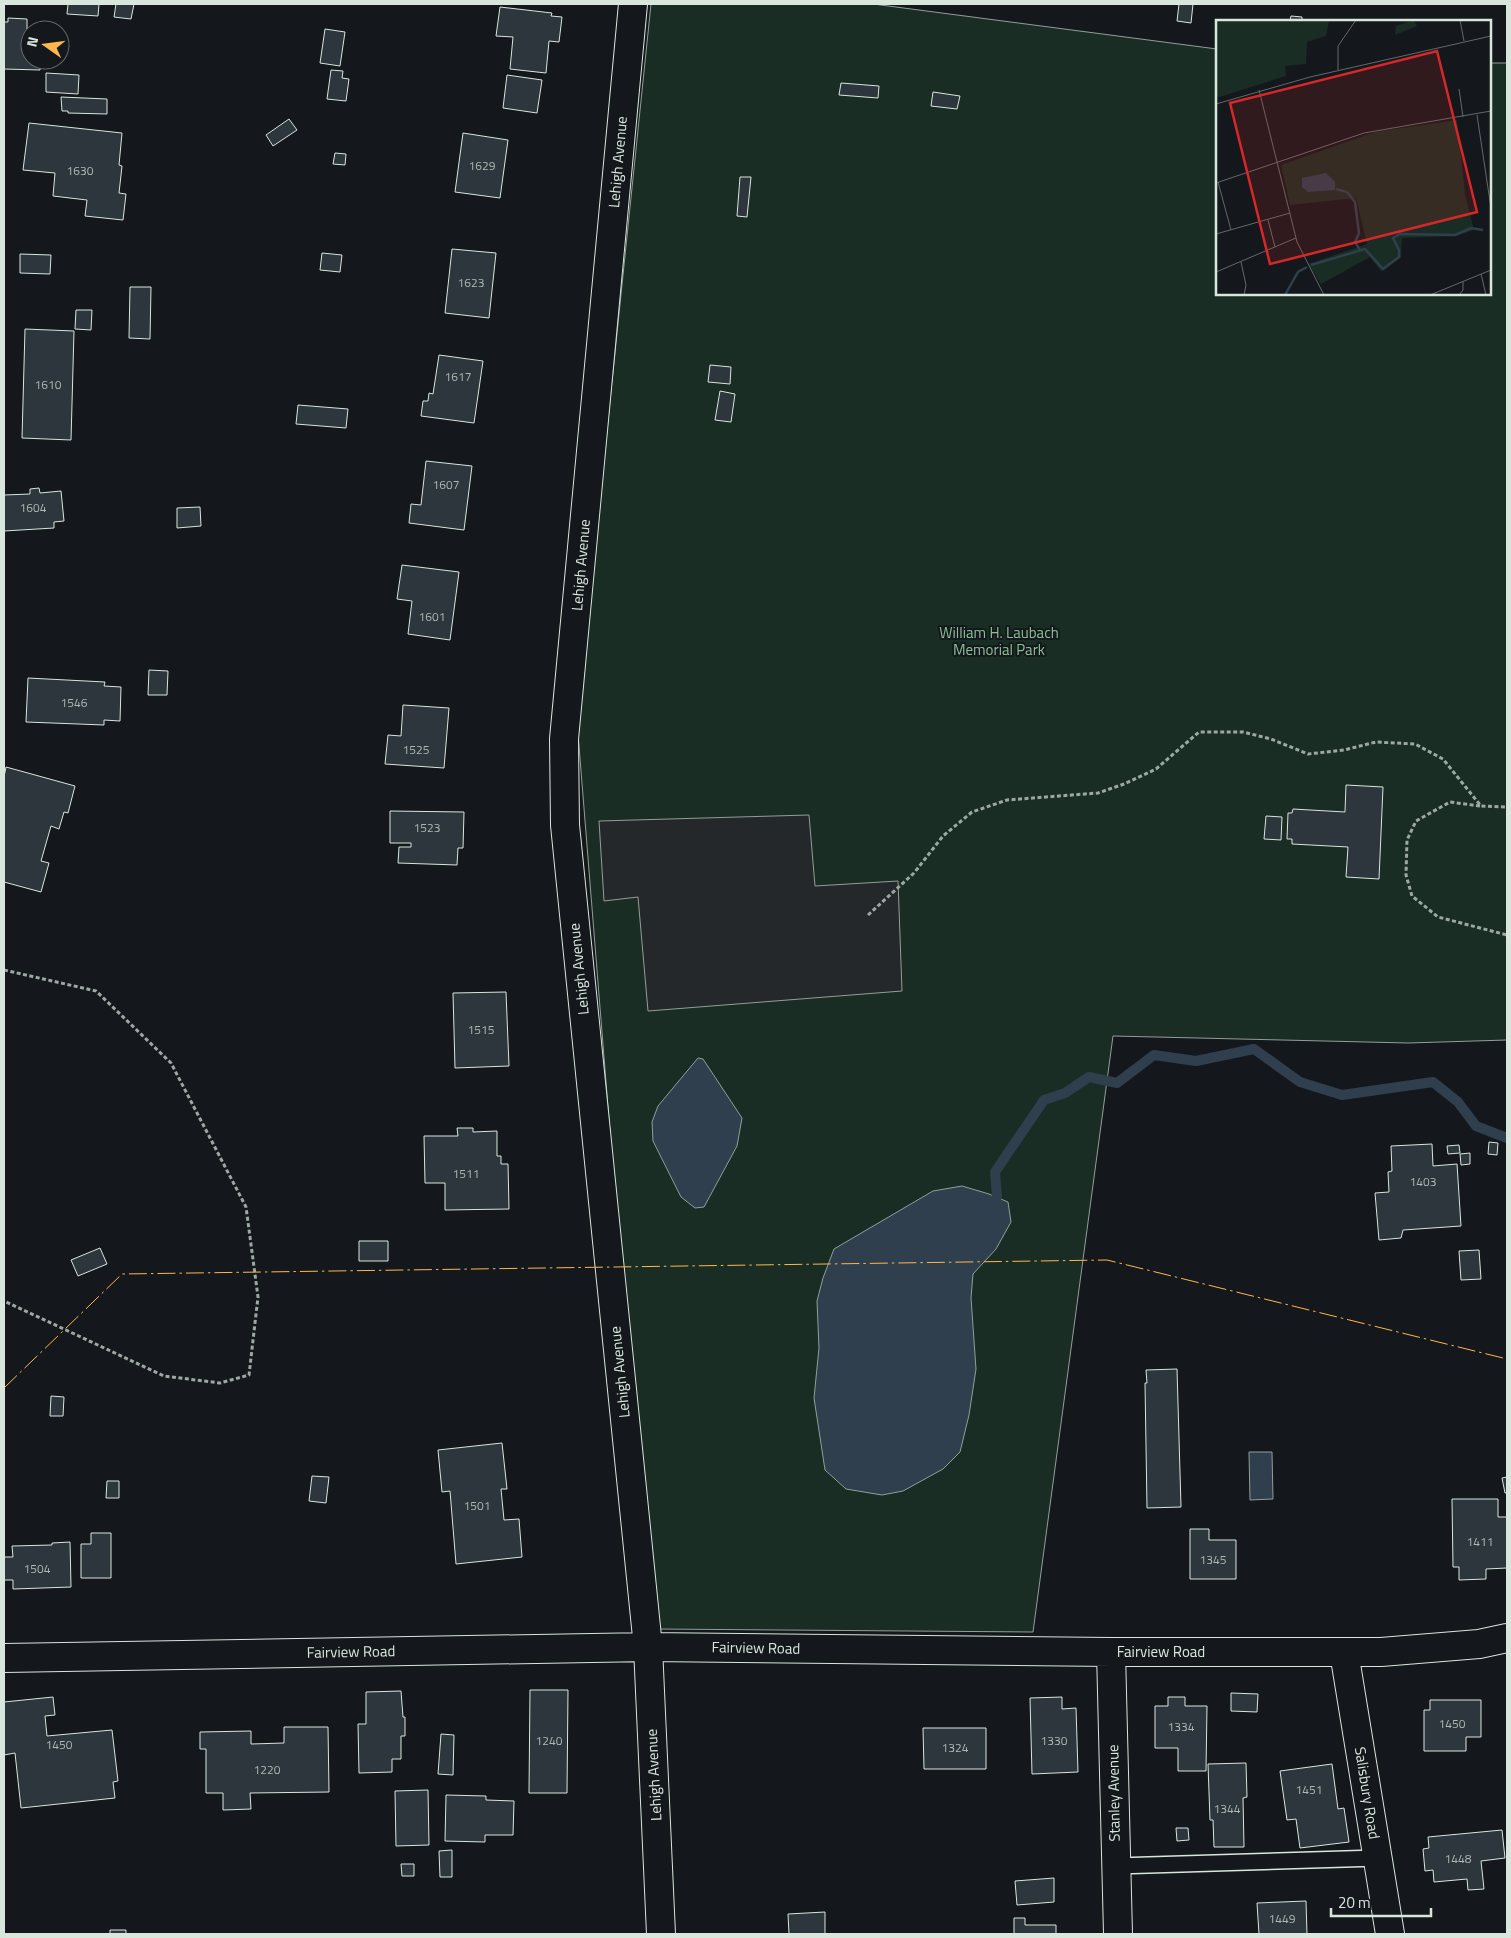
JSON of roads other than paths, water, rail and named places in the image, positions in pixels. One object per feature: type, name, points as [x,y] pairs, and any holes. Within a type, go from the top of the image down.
[{"type":"street","name":"Lehigh Avenue","points":[[633,4],[564,740],[565,816],[648,1647],[661,1934]]},
{"type":"street","name":"Fairview Road","points":[[4,1658],[648,1647],[1110,1652],[1381,1652],[1479,1644],[1507,1638]]},
{"type":"street","name":"Stanley Avenue","points":[[1110,1652],[1118,1934]]},
{"type":"street","name":"Salisbury Road","points":[[1344,1652],[1390,1934]]},
{"type":"lane","points":[[1116,1866],[1378,1858]]},
{"type":"water","points":[[698,1058],[703,1059],[742,1118],[737,1146],[704,1207],[695,1208],[681,1197],[653,1141],[652,1122],[658,1106]]},
{"type":"water","points":[[962,1186],[1008,1202],[1011,1222],[996,1249],[973,1274],[971,1298],[976,1369],[969,1415],[960,1452],[943,1469],[903,1491],[882,1495],[846,1489],[825,1470],[814,1398],[819,1348],[817,1301],[834,1249],[933,1191]]},
{"type":"water","points":[[1249,1452],[1272,1452],[1273,1499],[1250,1500]]},
{"type":"waterway","points":[[997,1197],[995,1172],[1044,1100],[1065,1093],[1089,1077],[1117,1083],[1154,1055],[1196,1061],[1254,1049],[1300,1082],[1342,1095],[1433,1082],[1458,1102],[1476,1126],[1507,1138]]},
{"type":"park label","name":"William H. Laubach Memorial Park","points":[[999,642]]}]
